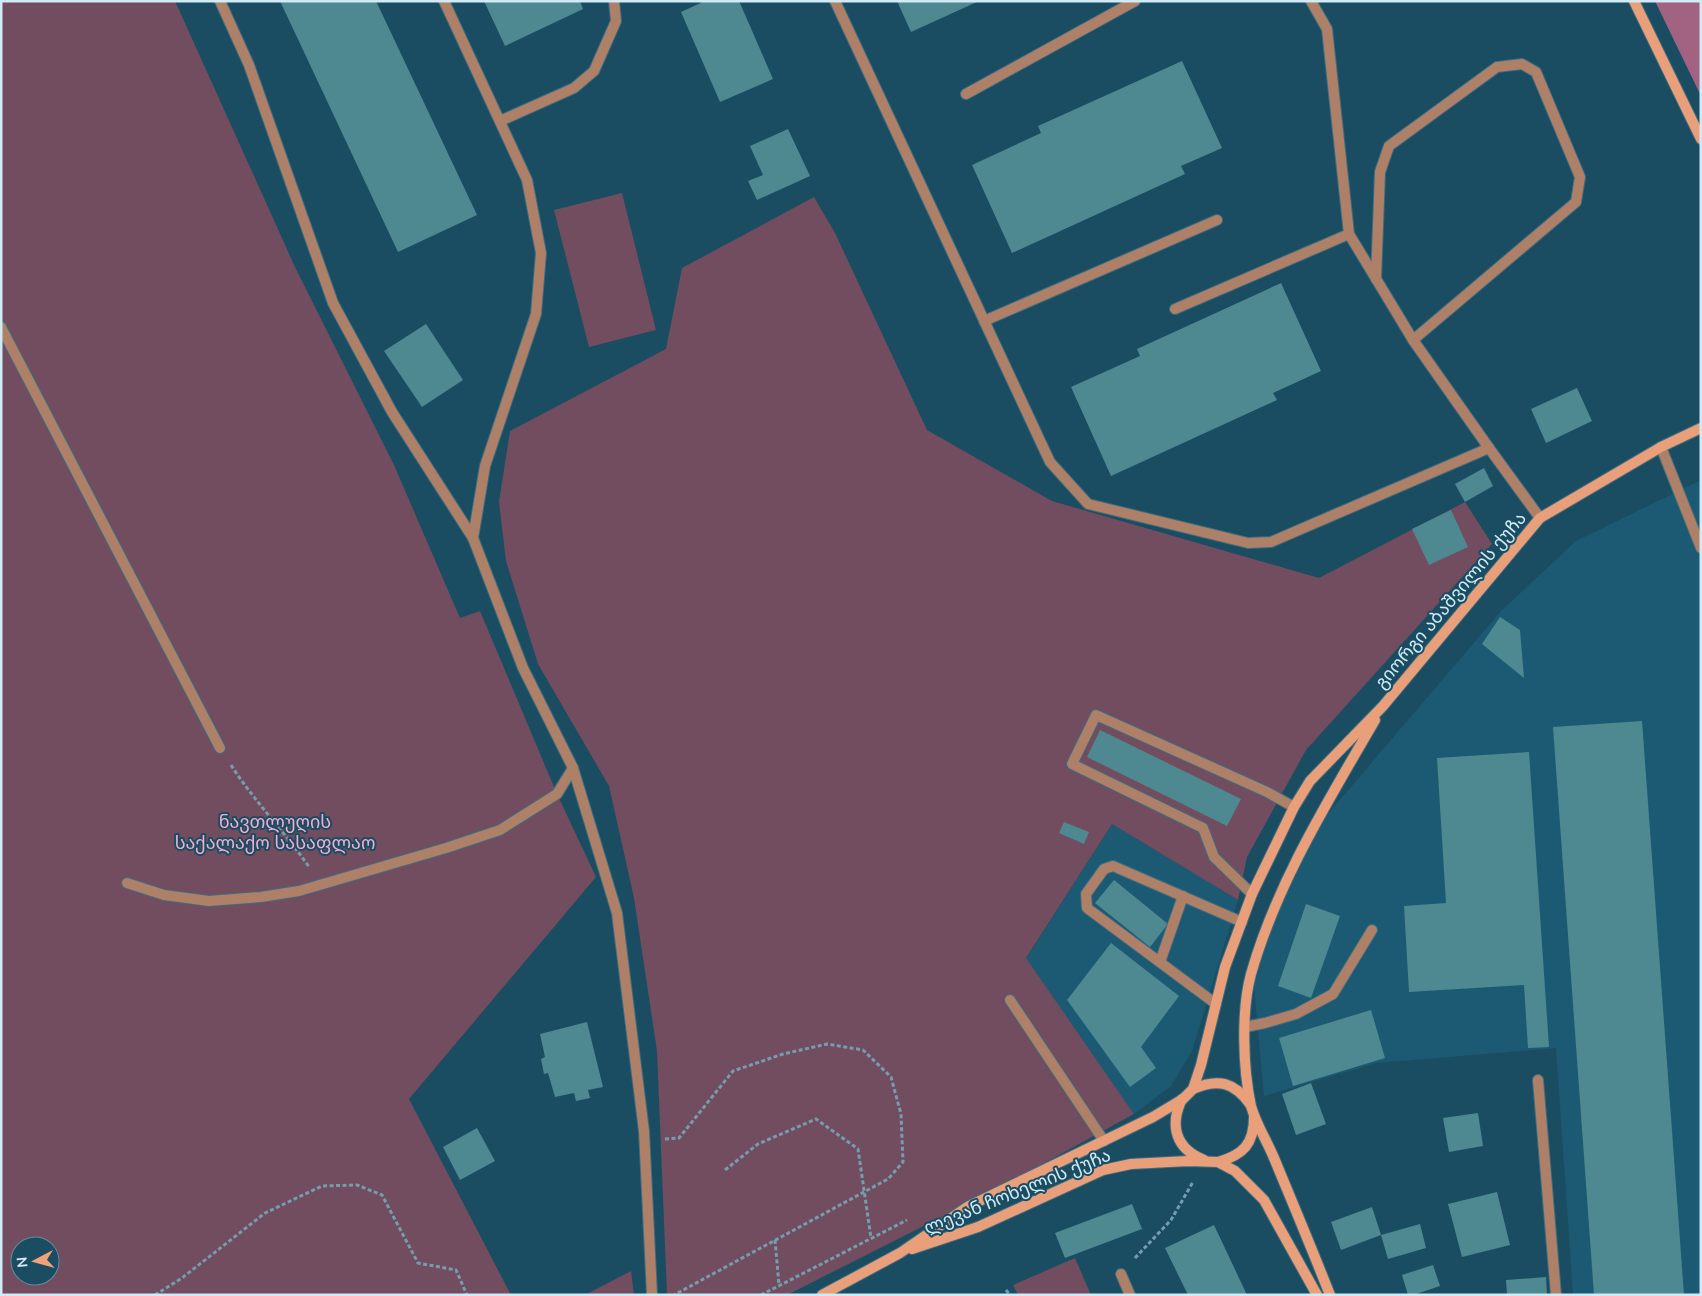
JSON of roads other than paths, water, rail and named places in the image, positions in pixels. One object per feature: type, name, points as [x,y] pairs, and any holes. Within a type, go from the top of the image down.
[{"type":"street","points":[[220,1],[250,65],[333,303],[392,412],[473,538],[523,668],[573,768],[617,913],[644,1132],[652,1295]]},
{"type":"street","points":[[444,1],[527,180],[541,252],[536,314],[485,466],[473,538]]},
{"type":"street","points":[[500,121],[574,88],[594,71],[616,20],[614,1]]},
{"type":"street","points":[[835,1],[1050,462],[1088,504],[1248,544],[1271,542],[1490,448]]},
{"type":"street","points":[[966,94],[1135,1]]},
{"type":"street","points":[[1311,1],[1327,29],[1349,234],[1413,340],[1540,518]]},
{"type":"street","points":[[1634,1],[1701,139]]},
{"type":"street","points":[[1376,279],[1380,172],[1389,146],[1497,67],[1522,64],[1536,72],[1580,176],[1576,202],[1413,340]]},
{"type":"street","points":[[984,321],[1217,220]]},
{"type":"street","points":[[1175,309],[1349,234]]},
{"type":"street","points":[[1,328],[220,748]]},
{"type":"street","name":"გიორგი აბაშვილის ქუჩა","points":[[1183,1098],[1193,1089],[1202,1065],[1226,967],[1252,894],[1294,807],[1310,781],[1383,706],[1540,518],[1661,447],[1701,428]]},
{"type":"street","points":[[1661,447],[1701,548]]},
{"type":"street","name":"გიორგი აბაშვილის ქუჩა","points":[[1251,1105],[1245,1066],[1245,1015],[1251,976],[1272,911],[1316,822],[1383,706]]},
{"type":"street","points":[[1252,894],[1214,857],[1203,828],[1072,764],[1096,715],[1267,792],[1294,807]]},
{"type":"street","points":[[126,883],[164,895],[209,901],[261,897],[299,891],[446,848],[500,830],[557,794],[573,768]]},
{"type":"street","points":[[1216,1004],[1088,908],[1086,894],[1104,869],[1113,866],[1242,922]]},
{"type":"street","points":[[1160,962],[1183,896]]},
{"type":"street","points":[[1245,1027],[1265,1024],[1296,1014],[1333,994],[1372,930]]},
{"type":"street","points":[[1010,1000],[1104,1141]]},
{"type":"street","points":[[1538,1080],[1556,1295]]},
{"type":"street","points":[[1193,1089],[1205,1084],[1219,1082],[1232,1086],[1243,1094],[1251,1105],[1330,1295]]},
{"type":"street","points":[[1183,1098],[1177,1111],[1175,1124],[1178,1136],[1184,1148],[1194,1156],[1206,1161],[1218,1162],[1230,1159],[1242,1152],[1250,1142],[1254,1129],[1254,1116]]},
{"type":"street","name":"ლევან ჩოხელის ქუჩა","points":[[822,1295],[900,1253],[967,1207],[1153,1117],[1183,1098]]},
{"type":"street","name":"ლევან ჩოხელის ქუჩა","points":[[900,1253],[978,1227],[1103,1170],[1131,1164],[1206,1161]]},
{"type":"street","points":[[1218,1162],[1235,1171],[1264,1200],[1317,1295]]},
{"type":"street","points":[[1121,1274],[1130,1295]]},
{"type":"park label","name":"ნავთლუღის საქალაქო სასაფლაო","points":[[275,831]]}]
